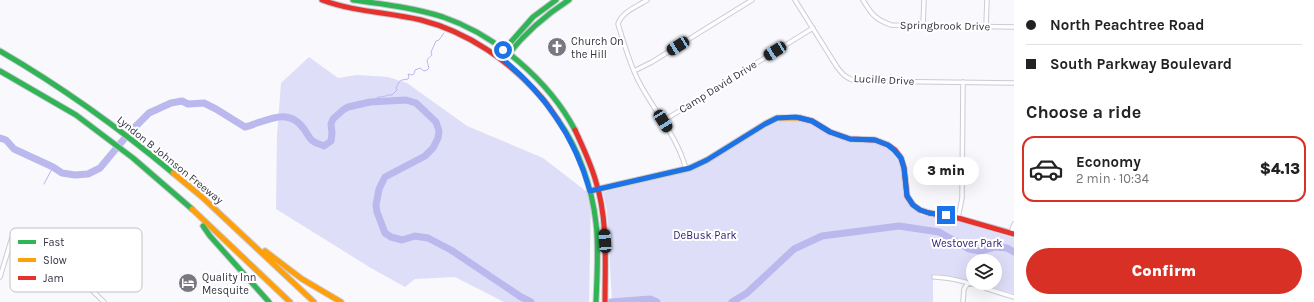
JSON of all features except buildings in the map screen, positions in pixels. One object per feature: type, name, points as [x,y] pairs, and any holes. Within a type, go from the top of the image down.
[{"type":"main road","points":[[322,0],[342,7],[416,19],[454,32],[499,56],[533,88],[556,116],[571,141],[590,191],[596,222],[596,302]]},
{"type":"main road","points":[[353,0],[418,10],[458,24],[484,37],[503,50],[539,81],[572,125],[586,152],[598,189],[604,220],[605,302]]},
{"type":"main road","points":[[499,56],[526,22],[536,13],[556,0]]},
{"type":"main road","points":[[504,60],[524,34],[534,24],[568,0]]},
{"type":"main road","points":[[416,19],[418,10]]},
{"type":"main road","name":"Lyndon B Johnson Freeway","points":[[0,50],[61,89],[114,127],[202,197],[314,302]]},
{"type":"main road","name":"Lyndon B Johnson Freeway","points":[[0,71],[75,114],[132,158],[290,302]]},
{"type":"main road","points":[[590,191],[686,169],[707,160],[777,118],[804,118],[830,132],[850,139],[875,140],[888,145],[901,158],[904,168],[907,196],[913,205],[920,210],[958,218],[1013,234]]},
{"type":"main road","points":[[202,197],[288,270],[321,292],[341,302]]},
{"type":"main road","points":[[194,213],[210,236],[269,302]]},
{"type":"street","points":[[647,0],[624,14],[618,24],[638,80],[678,145],[686,169]]},
{"type":"street","points":[[634,71],[652,62],[752,0]]},
{"type":"street","name":"Lucille Drive","points":[[795,0],[837,67],[850,79],[1014,83]]},
{"type":"street","name":"Springbrook Drive","points":[[863,0],[872,14],[880,21],[892,25],[1014,27]]},
{"type":"street","points":[[923,26],[924,0]]},
{"type":"street","points":[[986,26],[987,0]]},
{"type":"street","name":"Camp David Drive","points":[[663,121],[813,28]]},
{"type":"street","points":[[958,218],[962,198],[963,82]]},
{"type":"street","points":[[1013,234],[1014,224]]},
{"type":"street","points":[[0,277],[10,244]]},
{"type":"street","points":[[934,277],[948,278],[966,282]]},
{"type":"street","points":[[963,302],[964,289],[966,286]]},
{"type":"street","points":[[991,290],[1014,297]]},
{"type":"street","points":[[94,292],[104,302]]},
{"type":"green space","points":[[309,57],[338,78],[357,75],[388,77],[407,83],[467,126],[543,158],[591,195],[589,302],[504,302],[455,277],[415,279],[405,287],[371,268],[276,209],[277,135],[281,83]]},
{"type":"green space","name":"DeBusk Park","points":[[779,120],[797,120],[815,125],[839,138],[853,141],[875,142],[888,147],[898,157],[900,162],[905,193],[921,215],[953,219],[1014,238],[1014,294],[1000,290],[1002,290],[1002,254],[966,254],[966,280],[951,276],[933,274],[933,302],[612,302],[607,211],[603,192],[694,169],[707,164],[733,146]]},
{"type":"waterway","points":[[371,102],[378,97],[392,95],[397,90],[396,88],[399,82],[408,79],[408,74],[412,75],[414,74],[415,70],[420,68],[424,71],[427,70],[429,68],[427,60],[432,55],[431,52],[436,41],[439,40],[444,33]]},
{"type":"waterway","points":[[0,138],[6,140],[14,149],[53,167],[62,173],[75,175],[88,174],[100,168],[129,133],[149,113],[171,103],[182,101],[188,104],[204,103],[245,127],[277,117],[291,118],[298,122],[312,140],[324,146],[331,141],[331,124],[333,119],[348,107],[370,102],[406,100],[416,103],[436,122],[439,131],[438,138],[433,148],[425,156],[385,177],[379,189],[376,205],[385,233],[391,237],[402,240],[415,236],[428,238],[451,250],[521,297],[531,302]]},
{"type":"waterway","points":[[44,184],[53,167]]},
{"type":"waterway","points":[[732,302],[747,293],[794,249],[822,236],[899,226],[939,232],[969,249],[980,251],[995,247],[1007,248],[1014,252]]},
{"type":"waterway","points":[[611,302],[650,299],[657,302]]},
{"type":"traffic: fast","points":[[353,0],[421,11],[443,17],[482,35],[501,48],[536,77],[551,94],[575,130]]},
{"type":"traffic: fast","points":[[502,52],[533,17],[556,0]]},
{"type":"traffic: fast","points":[[506,57],[535,26],[551,12],[569,0]]},
{"type":"traffic: fast","points":[[0,51],[46,79],[90,109],[173,173]]},
{"type":"traffic: fast","points":[[0,71],[76,115],[133,158],[192,209]]},
{"type":"traffic: fast","points":[[558,120],[578,156],[588,183],[594,210],[598,262],[596,302]]},
{"type":"traffic: fast","points":[[203,226],[210,236],[269,302]]},
{"type":"traffic: slow","points":[[590,191],[690,168],[707,160],[777,118],[800,118]]},
{"type":"traffic: slow","points":[[173,173],[202,197],[314,302]]},
{"type":"traffic: slow","points":[[192,209],[290,302]]},
{"type":"traffic: slow","points":[[265,251],[302,279],[341,302]]},
{"type":"traffic: jam","points":[[322,0],[346,7],[421,20],[438,25],[472,40],[502,60],[530,85],[542,98],[558,120]]},
{"type":"traffic: jam","points":[[800,118],[812,121],[830,132],[850,139],[875,140],[888,145],[895,150],[901,158],[904,168],[907,196],[913,205],[920,210],[958,218],[1014,234]]},
{"type":"traffic: jam","points":[[575,130],[587,156],[600,196],[605,241],[605,302]]},
{"type":"place","name":"Church On the Hill","points":[[557,47]]},
{"type":"place","name":"Quality Inn Mesquite","points":[[188,283]]},
{"type":"route","points":[[503,50],[499,56],[523,77],[556,116],[571,141],[590,191],[690,168],[707,160],[777,118],[796,117],[812,121],[830,132],[850,139],[875,140],[888,145],[901,158],[904,168],[907,196],[913,205],[920,210],[929,213],[946,215]]},
{"type":"park label","name":"Westover Park","points":[[967,243]]}]
